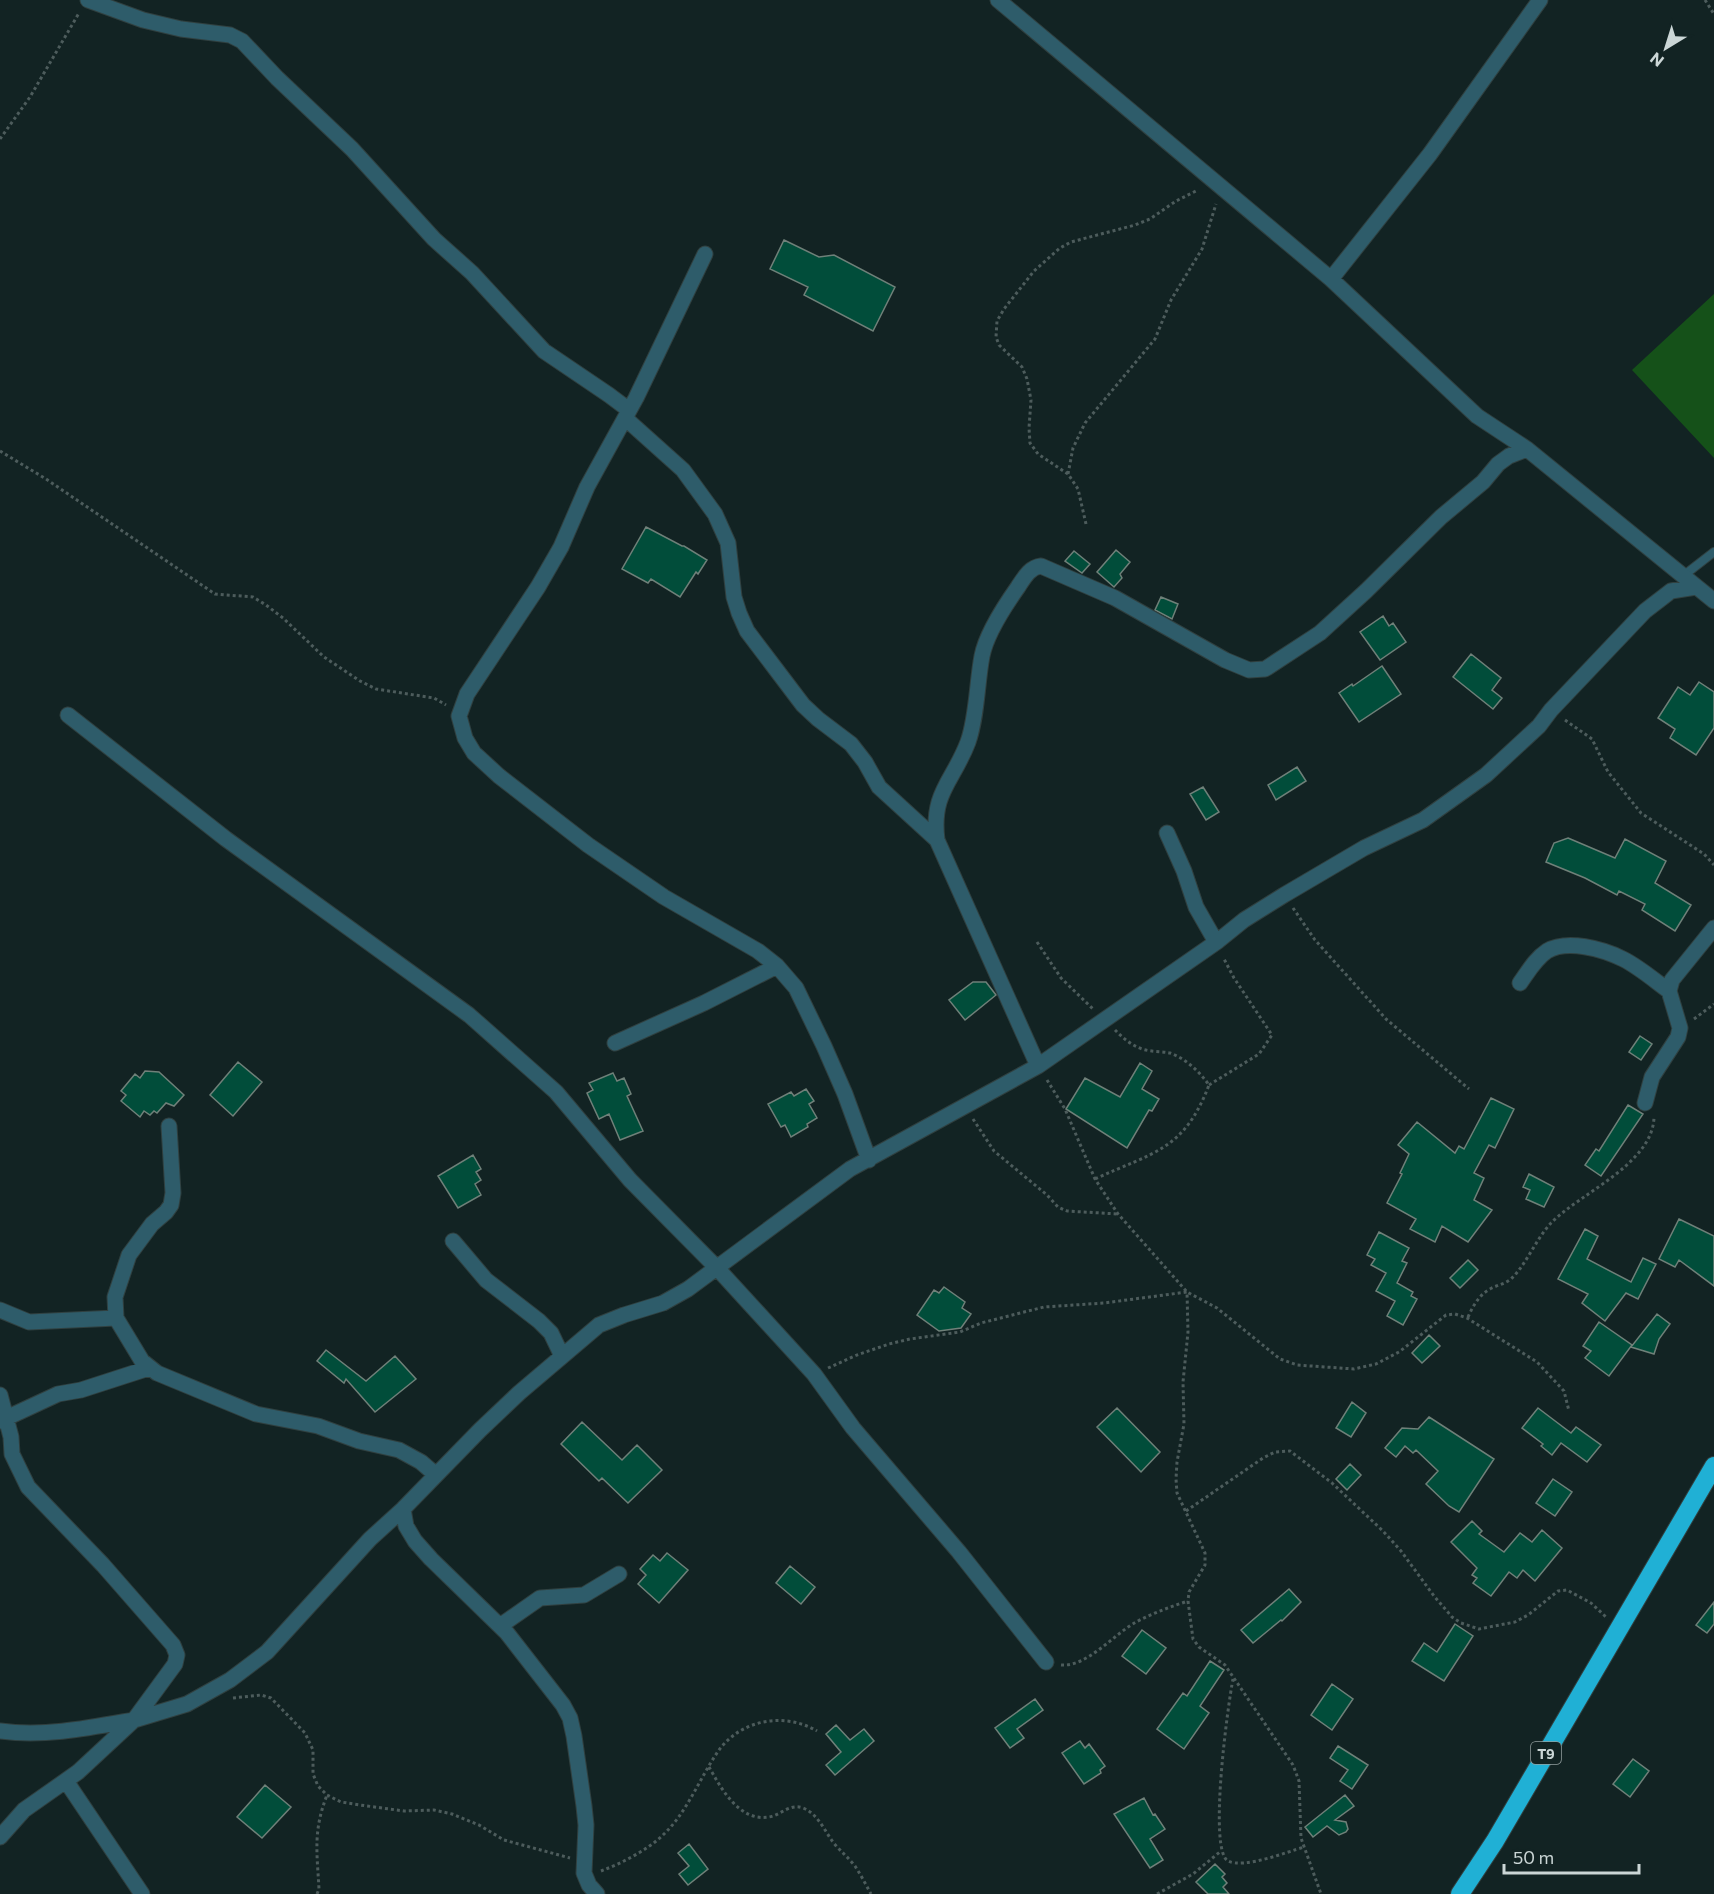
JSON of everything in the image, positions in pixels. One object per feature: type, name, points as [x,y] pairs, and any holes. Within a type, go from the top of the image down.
[{"type":"highway","name":"T9","points":[[1461,1894],[1714,1466]]},
{"type":"street","points":[[998,0],[1331,279],[1478,416],[1527,449],[1714,601]]},
{"type":"street","points":[[1331,279],[1430,154],[1540,0]]},
{"type":"street","points":[[85,4],[181,29],[230,35],[242,41],[352,149],[434,239],[472,273],[544,351],[609,395],[683,470],[715,514],[728,543],[734,597],[747,631],[803,705],[818,720],[851,744],[865,762],[879,787],[937,840]]},
{"type":"street","points":[[705,254],[627,414],[587,487],[561,546],[538,586],[466,694],[459,716],[465,738],[474,753],[499,776],[607,858],[664,897],[758,951],[777,966],[796,988],[824,1046],[845,1094],[869,1160]]},
{"type":"street","points":[[1038,1066],[937,840],[934,821],[939,798],[968,741],[982,653],[1005,605],[1028,572],[1041,567],[1115,598],[1225,660],[1249,670],[1265,669],[1320,633],[1441,517],[1483,482],[1498,464],[1509,456],[1527,449]]},
{"type":"street","points":[[0,1731],[45,1734],[134,1720],[187,1704],[230,1680],[267,1652],[370,1539],[519,1393],[599,1325],[663,1303],[717,1269],[850,1169],[1038,1066],[1244,920],[1364,848],[1423,820],[1486,775],[1539,726],[1551,710],[1628,628],[1660,598],[1671,591],[1696,587]]},
{"type":"street","points":[[69,715],[226,839],[469,1015],[556,1092],[630,1180],[717,1269],[814,1374],[853,1428],[958,1552],[1046,1662]]},
{"type":"street","points":[[1167,833],[1184,871],[1196,907],[1217,941]]},
{"type":"street","points":[[1645,1103],[1652,1077],[1678,1037],[1680,1028],[1669,991],[1672,980],[1714,928]]},
{"type":"street","points":[[1520,983],[1537,959],[1548,950],[1563,946],[1580,946],[1603,951],[1623,959],[1669,991]]},
{"type":"street","points":[[615,1043],[704,1003],[777,966]]},
{"type":"street","points":[[169,1126],[173,1193],[171,1205],[152,1224],[129,1255],[115,1297],[116,1318],[142,1361],[149,1368],[167,1378],[256,1414],[318,1426],[358,1441],[399,1450],[421,1462],[436,1475]]},
{"type":"street","points":[[453,1241],[486,1280],[540,1321],[551,1333],[562,1356]]},
{"type":"street","points":[[0,1310],[29,1322],[116,1318]]},
{"type":"street","points":[[4,1428],[58,1394],[81,1390],[149,1368]]},
{"type":"street","points":[[0,1395],[4,1428],[12,1455],[28,1487],[103,1565],[173,1645],[177,1655],[175,1664],[134,1720],[66,1781],[24,1810],[0,1837]]},
{"type":"street","points":[[403,1509],[406,1526],[415,1541],[500,1626],[541,1674],[570,1718],[586,1825],[584,1866],[589,1885],[597,1894]]},
{"type":"street","points":[[500,1626],[540,1598],[584,1595],[619,1574]]},
{"type":"street","points":[[66,1781],[142,1894]]},
{"type":"lane","points":[[1683,576],[1714,552]]},
{"type":"path","points":[[1705,0],[1714,14]]},
{"type":"path","points":[[0,139],[30,98],[85,4]]},
{"type":"path","points":[[1068,474],[1073,448],[1084,423],[1155,339],[1171,300],[1202,249],[1221,186],[1200,190],[1176,201],[1143,222],[1071,242],[1060,248],[1034,271],[997,321],[996,337],[999,345],[1022,367],[1027,379],[1031,400],[1030,443],[1038,454],[1068,474],[1078,489],[1086,524]]},
{"type":"path","points":[[0,451],[65,492],[215,594],[253,597],[266,605],[324,657],[360,681],[376,689],[434,698],[459,716]]},
{"type":"path","points":[[1551,710],[1592,739],[1608,772],[1641,813],[1704,855],[1714,865]]},
{"type":"path","points":[[1284,895],[1315,940],[1386,1019],[1469,1089]]},
{"type":"path","points":[[1095,1179],[1139,1161],[1177,1139],[1193,1121],[1209,1085],[1259,1054],[1272,1035],[1224,961],[1217,941]]},
{"type":"path","points":[[1037,942],[1061,978],[1130,1043],[1143,1049],[1170,1053],[1200,1072],[1209,1085]]},
{"type":"path","points":[[1680,1028],[1714,1004]]},
{"type":"path","points":[[1038,1066],[1065,1109],[1095,1179],[1118,1214],[1187,1292],[1217,1308],[1280,1359],[1297,1365],[1354,1369],[1376,1364],[1399,1352],[1446,1316],[1455,1314],[1467,1318],[1537,1362],[1564,1390],[1569,1411]]},
{"type":"path","points":[[1467,1318],[1482,1295],[1508,1282],[1516,1274],[1551,1223],[1622,1168],[1645,1143],[1652,1130],[1654,1119],[1645,1103]]},
{"type":"path","points":[[966,1107],[994,1151],[1058,1207],[1067,1212],[1118,1214]]},
{"type":"path","points":[[814,1374],[889,1344],[960,1332],[981,1323],[1044,1307],[1104,1303],[1187,1292]]},
{"type":"path","points":[[1187,1292],[1188,1332],[1183,1382],[1184,1424],[1176,1479],[1178,1494],[1205,1553],[1205,1565],[1189,1592],[1193,1639],[1199,1647],[1225,1665],[1293,1765],[1299,1781],[1301,1838],[1321,1894]]},
{"type":"path","points":[[1186,1511],[1263,1458],[1275,1452],[1290,1451],[1332,1483],[1383,1531],[1443,1606],[1461,1623],[1479,1629],[1515,1623],[1558,1591],[1567,1590],[1591,1603],[1618,1628]]},
{"type":"path","points":[[1046,1662],[1069,1666],[1079,1664],[1137,1621],[1188,1601]]},
{"type":"path","points":[[1233,1678],[1228,1703],[1222,1768],[1219,1817],[1221,1851],[1229,1862],[1237,1863],[1251,1862],[1304,1847]]},
{"type":"path","points":[[211,1691],[234,1698],[261,1695],[271,1698],[309,1739],[313,1750],[313,1774],[318,1786],[327,1795],[341,1802],[404,1811],[434,1810],[452,1814],[479,1825],[504,1840],[596,1871],[609,1868],[634,1855],[664,1834],[721,1748],[734,1737],[759,1722],[776,1719],[798,1722],[817,1731]]},
{"type":"path","points":[[709,1767],[729,1798],[739,1809],[752,1815],[768,1817],[790,1808],[800,1807],[812,1812],[834,1844],[855,1867],[871,1894]]},
{"type":"path","points":[[317,1894],[319,1889],[316,1835],[319,1816],[327,1795]]},
{"type":"path","points":[[1157,1894],[1193,1874],[1221,1851]]},
{"type":"green space","points":[[1714,294],[1714,458],[1632,370]]},
{"type":"building","points":[[784,240],[819,257],[834,255],[895,287],[873,331],[804,295],[808,287],[770,269]]},
{"type":"building","points":[[646,527],[707,560],[698,574],[696,572],[680,597],[651,579],[648,583],[622,569]]},
{"type":"building","points":[[1116,550],[1130,562],[1120,574],[1122,578],[1114,587],[1097,572]]},
{"type":"building","points":[[1074,551],[1090,564],[1082,573],[1065,561]]},
{"type":"building","points":[[1161,597],[1178,604],[1172,619],[1155,610]]},
{"type":"building","points":[[1383,616],[1389,626],[1393,623],[1406,642],[1380,660],[1360,632]]},
{"type":"building","points":[[1471,654],[1501,678],[1492,690],[1502,698],[1493,709],[1453,677]]},
{"type":"building","points":[[1382,666],[1401,694],[1359,722],[1339,693]]},
{"type":"building","points":[[1699,682],[1714,692],[1714,728],[1696,755],[1670,738],[1675,729],[1658,718],[1678,687],[1690,695]]},
{"type":"building","points":[[1297,767],[1306,781],[1276,800],[1268,785]]},
{"type":"building","points":[[1203,787],[1219,812],[1206,820],[1190,794]]},
{"type":"building","points":[[1568,838],[1615,858],[1625,839],[1666,861],[1655,883],[1691,905],[1675,931],[1642,910],[1645,904],[1619,891],[1617,895],[1585,878],[1546,862],[1554,843]]},
{"type":"building","points":[[973,982],[986,982],[996,995],[965,1020],[949,1000]]},
{"type":"building","points":[[1640,1036],[1652,1044],[1641,1060],[1629,1052]]},
{"type":"building","points":[[238,1062],[262,1082],[233,1116],[210,1095]]},
{"type":"building","points":[[1140,1063],[1152,1071],[1142,1089],[1159,1099],[1152,1111],[1149,1110],[1127,1148],[1066,1109],[1085,1078],[1120,1097]]},
{"type":"building","points":[[145,1071],[159,1072],[184,1095],[174,1106],[166,1103],[157,1113],[154,1111],[150,1115],[144,1111],[140,1117],[121,1101],[126,1095],[121,1091],[135,1074],[140,1078]]},
{"type":"building","points":[[613,1073],[617,1081],[624,1078],[631,1094],[627,1096],[643,1131],[620,1140],[609,1114],[599,1119],[587,1093],[593,1090],[589,1083]]},
{"type":"building","points":[[806,1089],[814,1101],[809,1104],[817,1118],[807,1124],[808,1127],[791,1137],[785,1125],[781,1127],[768,1104],[791,1092],[794,1096]]},
{"type":"building","points":[[1491,1098],[1514,1109],[1495,1148],[1489,1145],[1474,1173],[1484,1178],[1474,1200],[1492,1210],[1468,1242],[1442,1226],[1435,1242],[1410,1229],[1416,1219],[1387,1203],[1402,1174],[1400,1173],[1409,1154],[1398,1145],[1417,1122],[1455,1153],[1459,1146],[1464,1149]]},
{"type":"building","points":[[1628,1105],[1643,1114],[1601,1176],[1585,1165],[1596,1149],[1599,1151]]},
{"type":"building","points":[[473,1155],[481,1169],[476,1172],[481,1180],[475,1184],[481,1195],[458,1208],[438,1176]]},
{"type":"building","points":[[1529,1174],[1554,1187],[1544,1207],[1526,1199],[1530,1190],[1523,1187]]},
{"type":"building","points":[[1679,1219],[1714,1236],[1714,1286],[1679,1260],[1675,1267],[1659,1259]]},
{"type":"building","points":[[1585,1229],[1598,1236],[1587,1259],[1631,1282],[1643,1258],[1656,1264],[1638,1299],[1626,1293],[1605,1321],[1582,1303],[1588,1294],[1558,1279]]},
{"type":"building","points":[[1379,1232],[1409,1248],[1402,1261],[1407,1263],[1397,1283],[1413,1292],[1411,1296],[1417,1299],[1403,1325],[1387,1316],[1395,1301],[1376,1291],[1386,1273],[1371,1265],[1375,1259],[1367,1255]]},
{"type":"building","points":[[1468,1260],[1478,1270],[1460,1288],[1450,1278]]},
{"type":"building","points":[[944,1287],[965,1302],[962,1308],[971,1314],[961,1328],[939,1331],[917,1315],[934,1290],[939,1293]]},
{"type":"building","points":[[1657,1314],[1670,1324],[1659,1339],[1654,1354],[1631,1347]]},
{"type":"building","points":[[1599,1322],[1632,1345],[1609,1376],[1585,1358],[1591,1351],[1583,1346]]},
{"type":"building","points":[[1429,1335],[1440,1346],[1422,1363],[1412,1353]]},
{"type":"building","points":[[326,1350],[366,1381],[395,1356],[416,1379],[375,1412],[346,1379],[344,1383],[317,1361]]},
{"type":"building","points":[[1352,1402],[1366,1413],[1351,1437],[1336,1428]]},
{"type":"building","points":[[1117,1408],[1160,1452],[1141,1472],[1097,1427]]},
{"type":"building","points":[[1538,1408],[1571,1433],[1576,1427],[1601,1445],[1587,1462],[1561,1443],[1552,1455],[1541,1446],[1543,1444],[1522,1428]]},
{"type":"building","points":[[1429,1417],[1494,1459],[1459,1512],[1449,1506],[1426,1484],[1438,1471],[1416,1450],[1413,1453],[1405,1446],[1396,1457],[1385,1448],[1402,1428],[1418,1429]]},
{"type":"building","points":[[582,1422],[622,1460],[637,1445],[662,1470],[628,1503],[602,1478],[599,1481],[561,1444]]},
{"type":"building","points":[[1350,1464],[1361,1475],[1347,1490],[1336,1479]]},
{"type":"building","points":[[1553,1479],[1572,1492],[1555,1516],[1536,1503]]},
{"type":"building","points":[[1472,1521],[1482,1531],[1479,1534],[1504,1552],[1520,1533],[1532,1542],[1542,1530],[1562,1548],[1535,1581],[1523,1570],[1517,1578],[1509,1572],[1491,1596],[1473,1583],[1477,1578],[1472,1575],[1477,1568],[1451,1542]]},
{"type":"building","points":[[667,1553],[688,1570],[659,1603],[638,1584],[646,1575],[640,1569],[653,1555],[660,1561]]},
{"type":"building","points":[[790,1566],[815,1587],[801,1604],[776,1583]]},
{"type":"building","points":[[1289,1589],[1301,1602],[1282,1621],[1253,1643],[1241,1630]]},
{"type":"building","points":[[1714,1602],[1714,1624],[1707,1633],[1696,1625]]},
{"type":"building","points":[[1455,1624],[1473,1636],[1444,1681],[1412,1661],[1424,1643],[1437,1652]]},
{"type":"building","points":[[1142,1630],[1166,1648],[1146,1674],[1122,1656]]},
{"type":"building","points":[[1210,1661],[1224,1670],[1200,1706],[1209,1713],[1184,1749],[1157,1729],[1183,1693],[1187,1696]]},
{"type":"building","points":[[1332,1684],[1353,1699],[1332,1730],[1311,1715]]},
{"type":"building","points":[[1035,1699],[1043,1710],[1017,1729],[1024,1738],[1010,1748],[995,1728]]},
{"type":"building","points":[[836,1725],[850,1740],[864,1729],[874,1741],[835,1775],[826,1765],[841,1752],[826,1734]]},
{"type":"building","points":[[1080,1741],[1085,1748],[1089,1744],[1105,1766],[1100,1770],[1101,1773],[1084,1784],[1062,1753]]},
{"type":"building","points":[[1338,1746],[1368,1765],[1352,1789],[1340,1781],[1348,1770],[1330,1758]]},
{"type":"building","points":[[1633,1759],[1649,1771],[1630,1797],[1613,1784]]},
{"type":"building","points":[[265,1785],[291,1807],[262,1838],[237,1817]]},
{"type":"building","points":[[1345,1795],[1354,1806],[1335,1820],[1346,1822],[1348,1829],[1346,1832],[1339,1835],[1327,1826],[1313,1837],[1305,1827]]},
{"type":"building","points":[[1144,1798],[1153,1815],[1155,1814],[1165,1829],[1150,1839],[1163,1860],[1150,1868],[1114,1814]]},
{"type":"building","points":[[689,1844],[708,1869],[688,1885],[679,1874],[689,1866],[678,1853]]},
{"type":"building","points":[[1215,1864],[1225,1874],[1222,1877],[1227,1883],[1223,1887],[1229,1894],[1208,1894],[1196,1882]]}]
